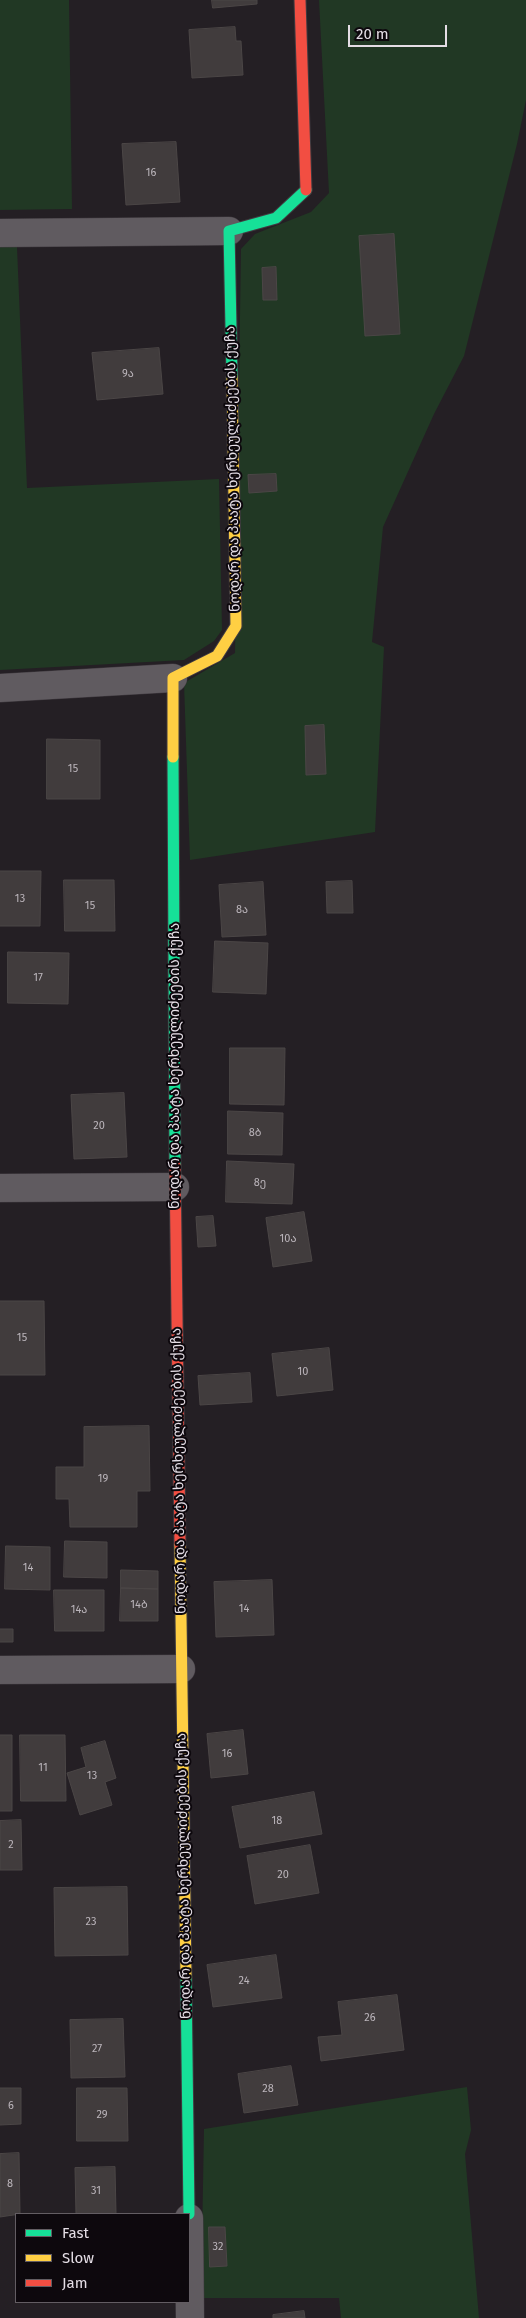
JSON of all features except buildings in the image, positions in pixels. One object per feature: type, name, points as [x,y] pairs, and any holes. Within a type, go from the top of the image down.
[{"type":"street","points":[[0,233],[229,231],[276,218],[307,189],[300,0]]},
{"type":"street","name":"ნოდარ და პაატა ხერხეულიძეების ქუჩა","points":[[189,2213],[175,1187],[173,678],[217,656],[236,626],[229,231]]},
{"type":"street","points":[[0,688],[173,678]]},
{"type":"street","points":[[0,1188],[175,1187]]},
{"type":"street","points":[[0,1670],[181,1669]]},
{"type":"street","name":"ნოდარ და პაატა ხერხეულიძეების ქუჩა","points":[[190,2303],[190,2318]]},
{"type":"green space","points":[[0,0],[69,0],[72,209],[0,210]]},
{"type":"green space","points":[[319,0],[526,0],[526,100],[517,144],[464,356],[434,414],[383,527],[372,642],[384,647],[375,832],[190,860],[184,683],[235,653],[241,249],[255,234],[311,212],[329,193]]},
{"type":"green space","points":[[0,247],[17,247],[27,488],[219,479],[222,630],[214,641],[184,660],[0,670]]},
{"type":"green space","points":[[467,2087],[471,2130],[465,2154],[479,2318],[341,2318],[339,2298],[201,2298],[204,2129]]},
{"type":"traffic: fast","points":[[232,377],[229,231],[276,218],[306,190]]},
{"type":"traffic: fast","points":[[173,757],[175,1165]]},
{"type":"traffic: fast","points":[[186,1977],[189,2213]]},
{"type":"traffic: slow","points":[[173,757],[173,678],[217,656],[236,626],[232,377]]},
{"type":"traffic: slow","points":[[180,1545],[186,1977]]},
{"type":"traffic: jam","points":[[300,0],[306,190]]},
{"type":"traffic: jam","points":[[175,1165],[180,1545]]}]
